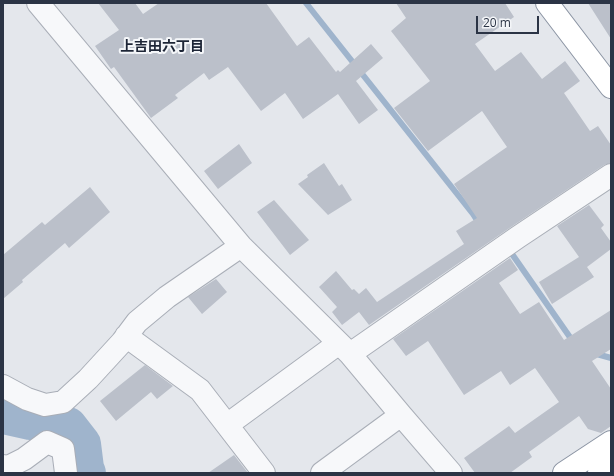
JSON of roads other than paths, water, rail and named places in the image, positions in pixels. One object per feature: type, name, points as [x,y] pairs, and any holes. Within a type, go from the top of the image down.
[{"type":"highway","points":[[547,3],[611,87]]},
{"type":"highway","points":[[564,473],[611,442]]},
{"type":"highway","points":[[599,473],[611,465]]},
{"type":"street","points":[[38,3],[241,246],[344,349],[451,473]]},
{"type":"street","points":[[227,425],[518,237],[611,175]]},
{"type":"street","points":[[3,386],[28,399],[45,405],[64,402],[88,379],[137,322],[167,297],[241,246]]},
{"type":"street","points":[[126,336],[200,390],[264,473]]},
{"type":"street","points":[[322,473],[401,415]]},
{"type":"street","points":[[3,466],[8,467],[24,459],[47,442],[63,449],[66,473]]},
{"type":"waterway","points":[[306,3],[473,214],[480,225]]},
{"type":"waterway","points":[[506,252],[512,254],[574,343]]},
{"type":"waterway","points":[[593,353],[611,358]]},
{"type":"waterway","points":[[3,415],[30,421],[68,426],[82,444],[87,473]]},
{"type":"district","name":"上吉田六丁目","points":[[162,47]]}]
